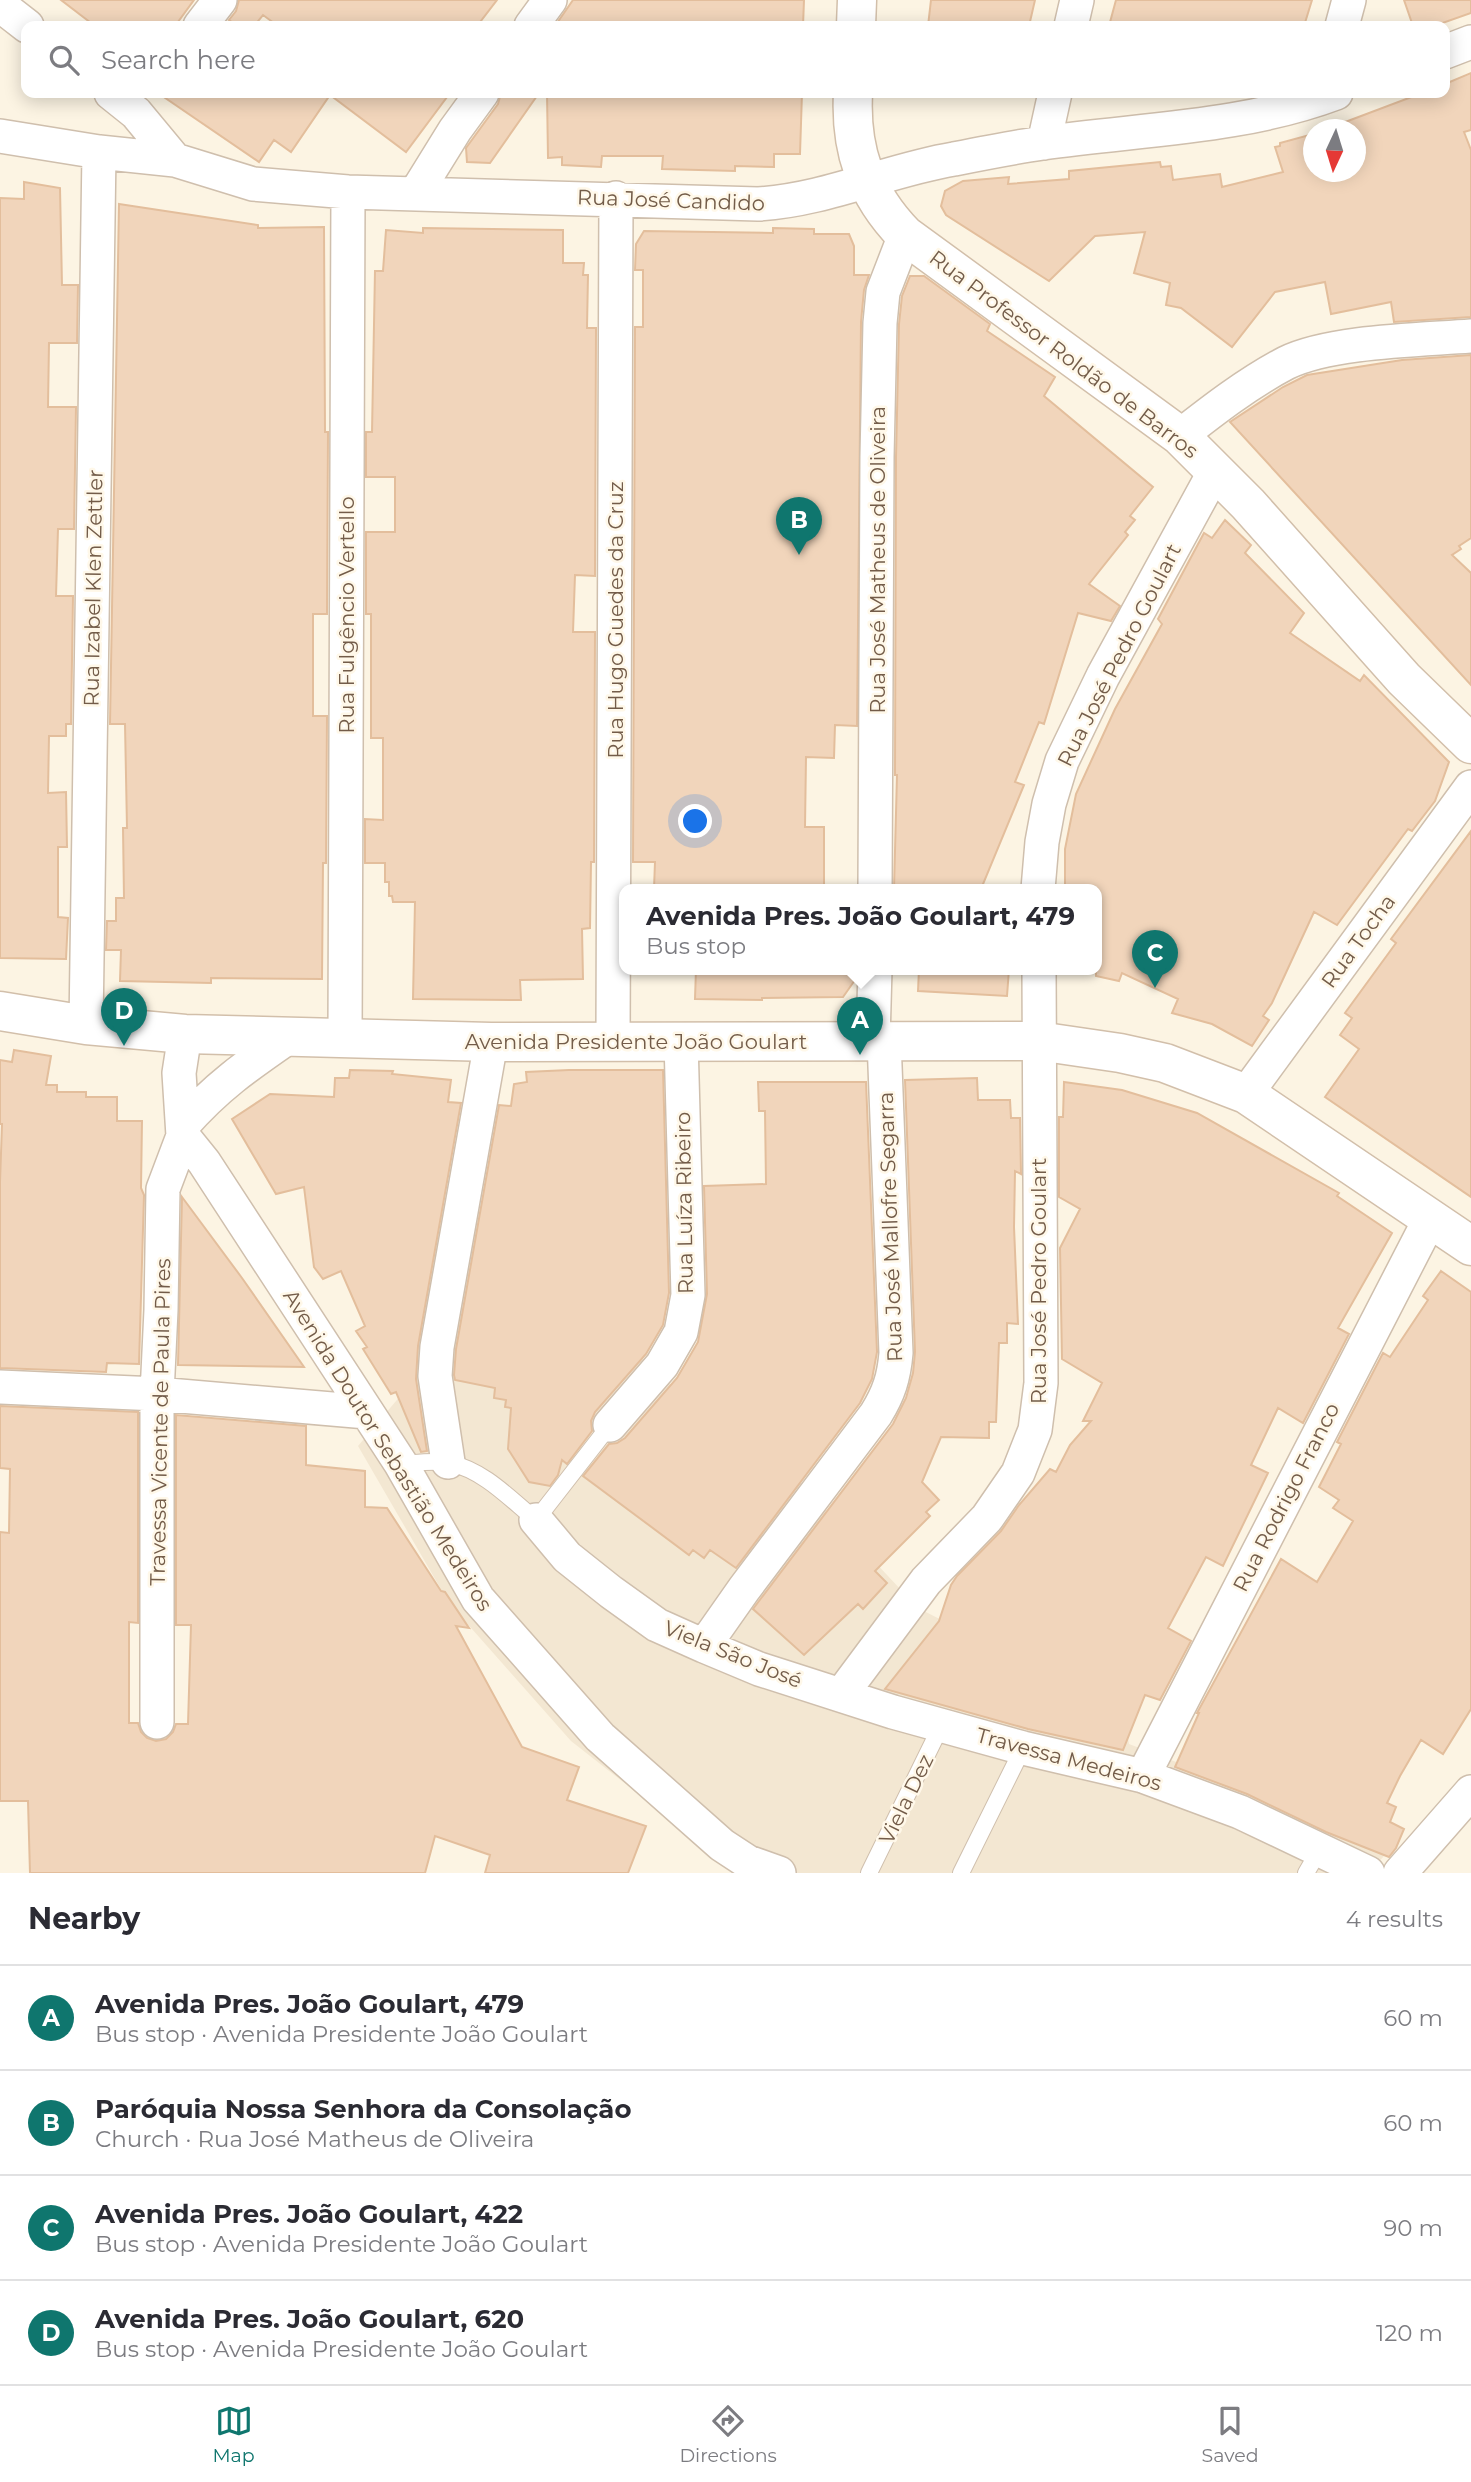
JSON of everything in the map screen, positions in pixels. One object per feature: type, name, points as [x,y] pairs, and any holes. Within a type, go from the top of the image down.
[{"type":"main road","points":[[856,21],[857,0]]},
{"type":"main road","name":"Rua Professor Roldão de Barros","points":[[853,98],[855,148],[867,180],[890,220],[905,235],[1180,436],[1248,504],[1404,678],[1471,744]]},
{"type":"main road","name":"Avenida Presidente João Goulart","points":[[0,1011],[86,1025],[185,1034],[491,1042],[1038,1041],[1120,1053],[1165,1063],[1246,1094],[1471,1246]]},
{"type":"street","points":[[204,21],[220,0]]},
{"type":"street","points":[[535,21],[550,0]]},
{"type":"street","points":[[1072,21],[1077,0]]},
{"type":"street","points":[[1343,21],[1349,0]]},
{"type":"street","points":[[0,5],[21,21]]},
{"type":"street","points":[[1450,50],[1471,42]]},
{"type":"street","points":[[416,193],[478,98]]},
{"type":"street","points":[[1044,143],[1054,98]]},
{"type":"street","name":"Rua José Candido","points":[[0,136],[99,152],[175,160],[253,184],[348,192],[616,198],[728,204],[790,202],[922,164],[1044,143],[1202,124],[1255,115],[1314,98]]},
{"type":"street","points":[[132,99],[175,160]]},
{"type":"street","name":"Rua Izabel Klen Zettler","points":[[86,1025],[99,152]]},
{"type":"street","name":"Rua Fulgêncio Vertello","points":[[345,1038],[348,192]]},
{"type":"street","name":"Rua Hugo Guedes da Cruz","points":[[612,1041],[616,198]]},
{"type":"street","name":"Rua José Matheus de Oliveira","points":[[875,884],[880,323],[883,292],[905,235]]},
{"type":"street","points":[[1180,436],[1221,404],[1287,363],[1320,352],[1471,336]]},
{"type":"street","name":"Rua José Pedro Goulart","points":[[1038,884],[1049,804],[1062,761],[1103,676],[1215,471]]},
{"type":"street","name":"Rua Tocha","points":[[1246,1094],[1471,788]]},
{"type":"street","points":[[874,975],[879,1040]]},
{"type":"street","name":"Rua José Pedro Goulart","points":[[841,1695],[926,1581],[987,1518],[1018,1473],[1035,1430],[1041,1383],[1039,975]]},
{"type":"street","name":"Travessa Vicente de Paula Pires","points":[[183,1131],[179,1073],[185,1034]]},
{"type":"street","name":"Travessa Vicente de Paula Pires","points":[[157,1722],[157,1394],[163,1189],[183,1131],[207,1097],[232,1076],[290,1036]]},
{"type":"street","name":"Rua José Mallofre Segarra","points":[[704,1646],[876,1414],[893,1379],[896,1353],[879,1040]]},
{"type":"street","name":"Rua Luíza Ribeiro","points":[[610,1425],[662,1365],[681,1332],[688,1295],[681,1041]]},
{"type":"street","points":[[448,1462],[435,1376],[437,1347],[491,1042]]},
{"type":"street","name":"Avenida Doutor Sebastião Medeiros","points":[[183,1131],[401,1464],[478,1599],[600,1737],[722,1845],[748,1862],[779,1873]]},
{"type":"street","name":"Rua Rodrigo Franco","points":[[1143,1776],[1430,1219]]},
{"type":"street","points":[[0,1387],[157,1394],[367,1412]]},
{"type":"street","name":"Viela São José","points":[[536,1520],[567,1557],[657,1625],[759,1669],[841,1695]]},
{"type":"street","name":"Travessa Medeiros","points":[[841,1695],[1023,1748],[1143,1776],[1240,1812],[1313,1861],[1368,1873]]},
{"type":"street","points":[[1399,1873],[1471,1792]]},
{"type":"lane","points":[[401,1464],[448,1462],[469,1469],[485,1478],[536,1520],[610,1425]]},
{"type":"lane","name":"Viela Dez","points":[[869,1873],[942,1724]]},
{"type":"lane","points":[[961,1873],[1023,1748]]},
{"type":"shaded area","points":[[440,1203],[516,1219],[639,1309],[643,1364],[796,1478],[918,1608],[1124,1713],[1129,1744],[1394,1845],[1374,1867],[1379,1873],[759,1873],[725,1862],[571,1741],[449,1603],[358,1446],[407,1388]]},
{"type":"building","points":[[61,0],[194,0],[179,21],[88,21]]},
{"type":"building","points":[[239,0],[497,0],[481,21],[271,21],[263,15],[258,21],[230,21]]},
{"type":"building","points":[[573,0],[804,0],[803,21],[558,21]]},
{"type":"building","points":[[931,0],[1035,0],[1030,21],[929,21]]},
{"type":"building","points":[[1116,0],[1312,0],[1306,21],[1110,21]]},
{"type":"building","points":[[1404,0],[1471,0],[1471,13],[1448,21],[1411,21]]},
{"type":"building","points":[[1471,73],[1471,130],[1464,132],[1471,150],[1471,317],[1394,322],[1391,302],[1331,314],[1325,282],[1275,292],[1232,347],[1181,308],[1166,305],[1170,283],[1134,273],[1145,232],[1095,236],[1049,281],[946,215],[941,206],[945,191],[963,181],[1009,177],[1008,184],[1069,179],[1069,171],[1160,162],[1161,167],[1171,166],[1173,180],[1220,174],[1222,187],[1283,172],[1275,147],[1303,137],[1303,182],[1366,182],[1366,119],[1353,119],[1409,98],[1450,98],[1450,82]]},
{"type":"building","points":[[165,98],[328,98],[291,152],[274,140],[259,162]]},
{"type":"building","points":[[334,98],[446,98],[406,152]]},
{"type":"building","points":[[500,98],[536,98],[490,163],[467,162],[466,148]]},
{"type":"building","points":[[547,98],[802,98],[800,154],[774,154],[774,167],[735,166],[735,171],[662,169],[663,156],[602,156],[601,167],[562,165],[562,157],[548,158]]},
{"type":"building","points":[[24,182],[60,188],[62,285],[78,285],[77,343],[49,343],[48,407],[76,407],[74,529],[58,529],[56,596],[73,596],[71,724],[66,724],[66,736],[49,736],[48,793],[66,792],[67,847],[58,847],[58,917],[68,918],[66,959],[0,958],[0,198],[24,199]]},
{"type":"building","points":[[119,204],[258,225],[258,228],[324,227],[325,432],[328,432],[327,614],[313,614],[313,716],[327,716],[322,979],[211,978],[211,983],[120,981],[121,950],[106,950],[107,921],[116,921],[116,898],[124,898],[123,828],[127,828],[125,724],[110,724]]},
{"type":"building","points":[[423,228],[563,230],[563,263],[584,263],[583,275],[588,275],[587,328],[596,328],[595,576],[575,575],[573,632],[595,632],[594,862],[591,862],[590,928],[582,929],[583,979],[520,980],[521,1000],[413,999],[415,902],[393,902],[392,896],[389,896],[389,882],[385,882],[385,863],[365,863],[365,819],[383,820],[383,738],[371,738],[371,614],[366,614],[366,532],[395,532],[395,477],[366,477],[366,432],[372,432],[375,271],[383,271],[386,230],[423,233]]},
{"type":"building","points":[[773,228],[814,229],[814,234],[849,234],[854,246],[854,275],[869,275],[864,290],[861,322],[857,726],[835,725],[834,758],[806,757],[805,827],[824,827],[824,884],[654,884],[655,862],[633,862],[635,327],[643,327],[643,270],[635,270],[636,244],[644,231],[773,233]]},
{"type":"building","points":[[910,276],[924,276],[990,324],[987,331],[1055,377],[1044,396],[1153,487],[1130,516],[1135,520],[1125,532],[1128,535],[1089,584],[1120,606],[1111,621],[1078,613],[1044,724],[1039,722],[1015,782],[1024,785],[983,884],[894,884],[897,775],[896,457],[902,296]]},
{"type":"building","points":[[1471,355],[1471,538],[1452,555],[1471,573],[1471,685],[1230,422],[1283,387],[1307,375],[1402,360]]},
{"type":"building","points":[[1225,520],[1251,545],[1245,553],[1304,613],[1290,633],[1360,681],[1364,675],[1449,762],[1435,801],[1412,831],[1408,829],[1337,925],[1314,912],[1272,1003],[1263,1016],[1269,1020],[1252,1046],[1212,1024],[1172,1013],[1178,999],[1122,973],[1119,981],[1096,976],[1102,975],[1102,884],[1065,884],[1065,849],[1076,794],[1115,709],[1162,624],[1158,619],[1204,533],[1212,538]]},
{"type":"building","points":[[1471,831],[1471,1197],[1325,1097],[1359,1049],[1340,1035],[1352,1018],[1345,1013],[1396,943],[1391,939]]},
{"type":"building","points":[[696,975],[855,975],[843,997],[695,999]]},
{"type":"building","points":[[919,975],[1009,975],[1007,996],[918,991]]},
{"type":"building","points":[[14,1050],[51,1056],[46,1085],[57,1085],[57,1092],[86,1092],[86,1097],[117,1097],[117,1121],[142,1121],[141,1188],[144,1195],[139,1364],[107,1363],[106,1372],[0,1368],[0,1060],[12,1062]]},
{"type":"building","points":[[350,1070],[393,1071],[392,1074],[451,1080],[448,1102],[461,1103],[418,1346],[416,1379],[427,1451],[421,1452],[396,1392],[391,1394],[363,1349],[367,1347],[356,1331],[365,1326],[341,1271],[323,1279],[314,1267],[304,1187],[276,1194],[232,1119],[270,1094],[334,1097],[335,1078],[349,1078]]},
{"type":"building","points":[[663,1070],[669,1293],[663,1325],[646,1354],[595,1412],[591,1421],[592,1431],[567,1464],[562,1460],[558,1475],[550,1486],[529,1482],[508,1449],[511,1408],[505,1407],[506,1400],[494,1398],[495,1388],[455,1380],[454,1375],[456,1349],[499,1105],[511,1106],[514,1084],[527,1082],[526,1072]]},
{"type":"building","points":[[977,1078],[978,1100],[1010,1100],[1011,1118],[1020,1118],[1021,1174],[1015,1171],[1014,1227],[1018,1324],[1007,1323],[1007,1343],[999,1343],[996,1422],[989,1422],[989,1438],[941,1437],[922,1482],[939,1500],[926,1512],[930,1516],[875,1571],[887,1583],[863,1609],[858,1604],[804,1655],[753,1609],[893,1424],[906,1398],[913,1373],[915,1352],[905,1080]]},
{"type":"building","points":[[758,1082],[866,1082],[877,1352],[872,1379],[860,1403],[736,1568],[710,1550],[704,1558],[693,1550],[689,1555],[583,1476],[609,1444],[625,1438],[677,1378],[698,1342],[707,1294],[704,1186],[766,1184],[765,1111],[759,1111]]},
{"type":"building","points":[[1064,1082],[1122,1090],[1197,1113],[1339,1193],[1337,1196],[1392,1233],[1338,1328],[1349,1334],[1303,1423],[1278,1408],[1251,1465],[1268,1473],[1223,1566],[1206,1557],[1168,1628],[1191,1641],[1160,1700],[1145,1695],[1123,1750],[1028,1729],[885,1689],[939,1621],[951,1585],[957,1576],[1001,1531],[1050,1469],[1056,1472],[1070,1445],[1091,1421],[1083,1421],[1102,1383],[1062,1359],[1060,1248],[1080,1209],[1059,1197],[1059,1117],[1063,1117]]},
{"type":"building","points":[[182,1197],[242,1278],[304,1367],[178,1365]]},
{"type":"building","points":[[1441,1271],[1471,1292],[1471,1709],[1443,1754],[1421,1740],[1400,1776],[1387,1803],[1396,1807],[1390,1822],[1404,1829],[1389,1857],[1326,1832],[1247,1794],[1175,1767],[1197,1713],[1281,1559],[1317,1582],[1353,1521],[1333,1508],[1339,1500],[1319,1487],[1341,1444],[1337,1442],[1383,1353],[1390,1357],[1428,1300],[1423,1296]]},
{"type":"building","points":[[0,1406],[138,1412],[138,1623],[129,1622],[129,1723],[138,1723],[147,1738],[156,1741],[166,1739],[176,1724],[188,1724],[191,1625],[176,1625],[176,1415],[306,1426],[306,1465],[365,1471],[365,1507],[387,1508],[441,1591],[445,1592],[469,1628],[456,1626],[522,1747],[579,1767],[567,1800],[646,1826],[628,1873],[485,1873],[490,1855],[435,1836],[425,1873],[30,1873],[28,1801],[0,1801],[0,1532],[9,1533],[10,1469],[0,1468]]},
{"type":"place","name":"Paróquia Nossa Senhora da Consolação","points":[[799,555]]},
{"type":"place","name":"Avenida Pres. João Goulart, 422","points":[[1155,988]]},
{"type":"place","name":"Avenida Pres. João Goulart, 620","points":[[124,1046]]},
{"type":"place","name":"Avenida Pres. João Goulart, 479","points":[[860,1055]]}]
